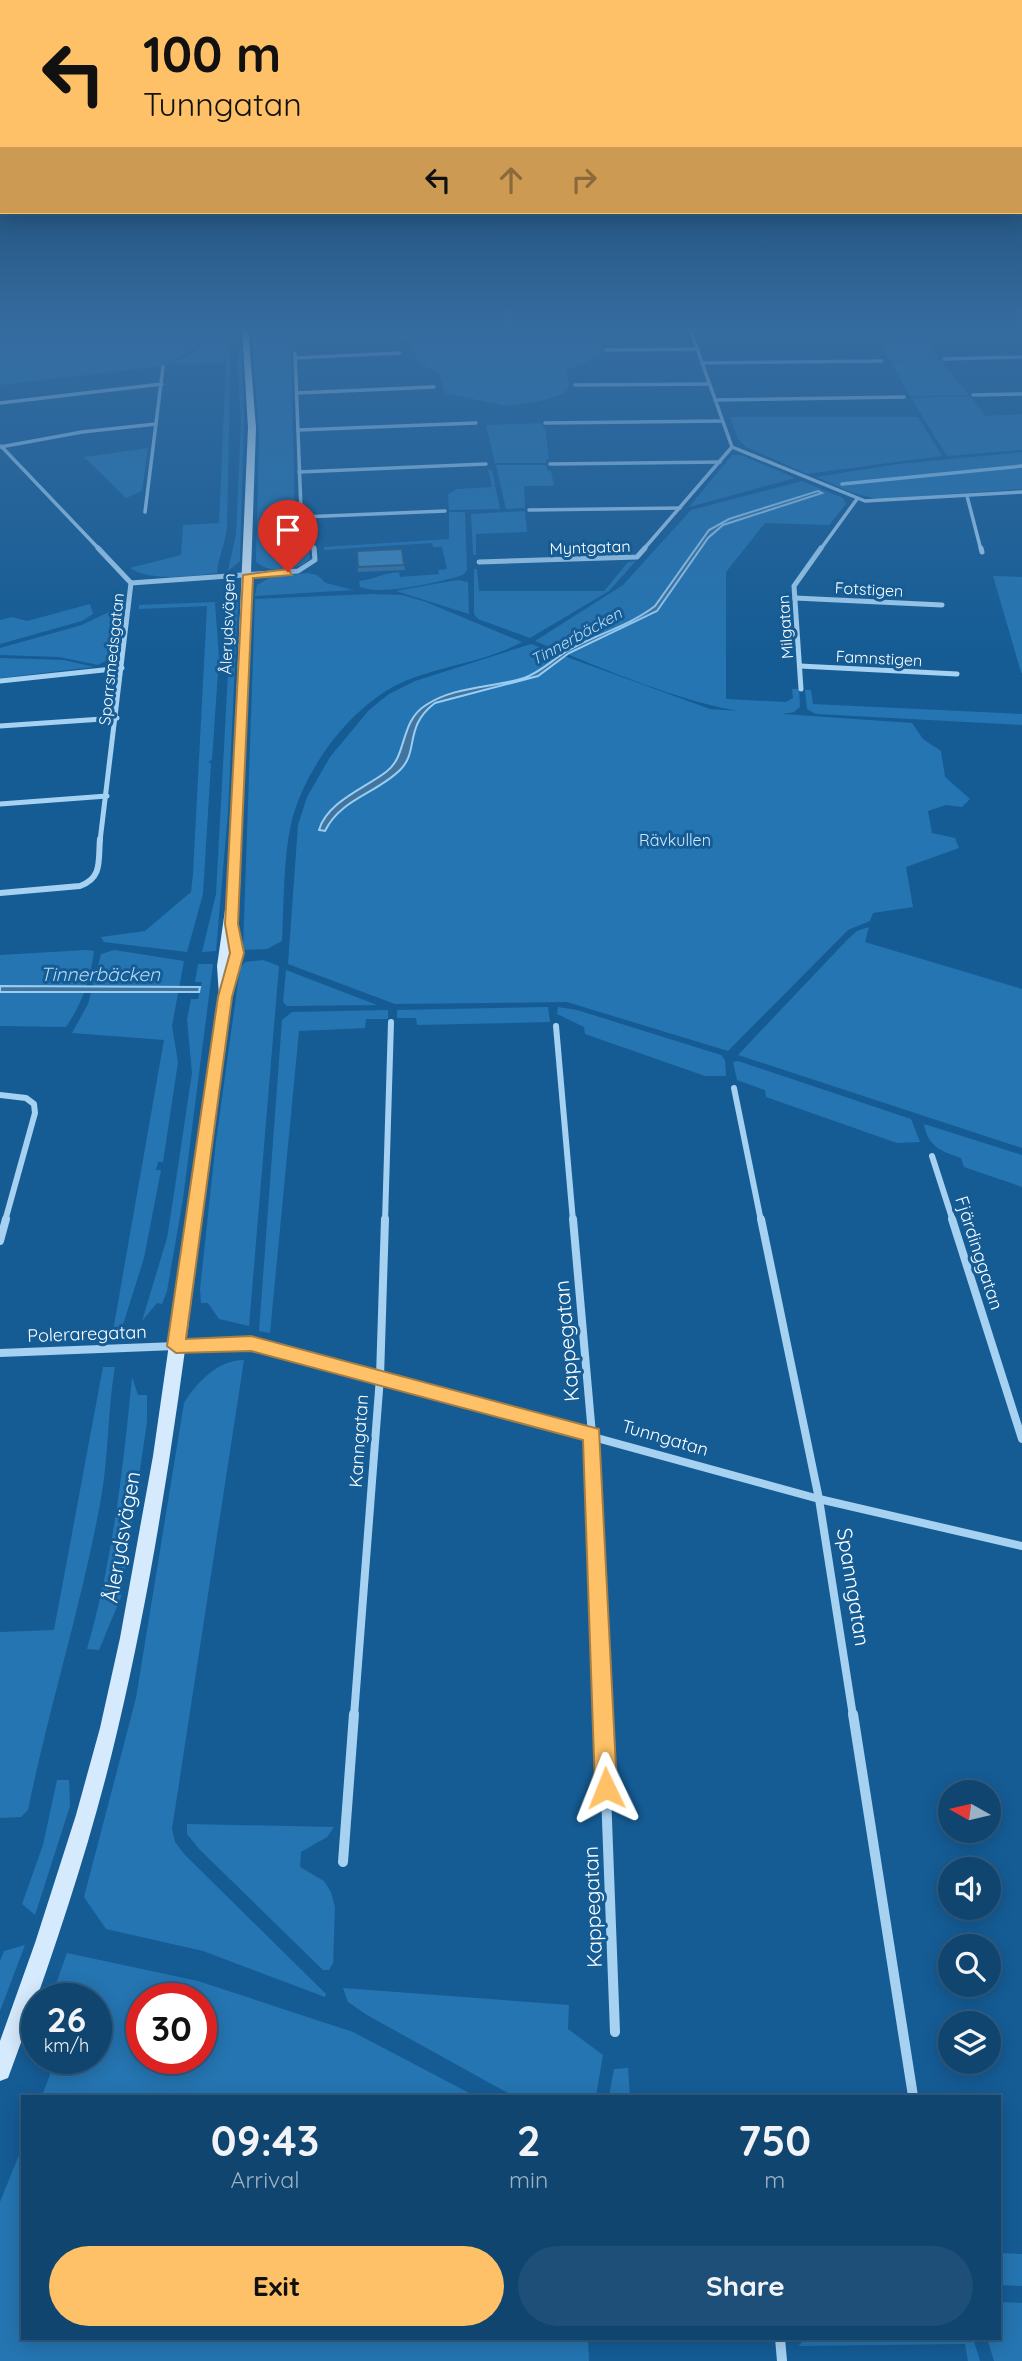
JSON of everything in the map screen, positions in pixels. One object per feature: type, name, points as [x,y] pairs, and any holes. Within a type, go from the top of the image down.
[{"type":"main road","name":"Ålerydsvägen","points":[[0,2070],[57,1913],[109,1726],[146,1541],[225,997],[237,953],[232,924],[252,436]]},
{"type":"street","points":[[0,447],[59,436]]},
{"type":"street","points":[[145,512],[154,436]]},
{"type":"street","points":[[131,583],[298,571],[312,564],[314,544],[302,517],[298,436]]},
{"type":"street","points":[[728,436],[732,447],[857,499],[885,501],[1022,492]]},
{"type":"street","name":"Sporrsmedsgatan","points":[[0,447],[131,583],[98,870],[92,882],[80,886],[0,893]]},
{"type":"street","name":"Myntgatan","points":[[479,562],[634,559],[642,554],[732,447]]},
{"type":"street","points":[[550,464],[720,462]]},
{"type":"street","points":[[299,472],[486,464]]},
{"type":"street","points":[[967,496],[982,552]]},
{"type":"street","name":"Milgatan","points":[[802,689],[794,586],[857,499]]},
{"type":"street","points":[[529,510],[680,508]]},
{"type":"street","points":[[302,517],[445,511]]},
{"type":"street","name":"Fotstigen","points":[[795,598],[942,605]]},
{"type":"street","name":"Famnstigen","points":[[800,666],[957,674]]},
{"type":"street","points":[[0,681],[122,668]]},
{"type":"street","points":[[0,726],[117,718]]},
{"type":"street","points":[[0,804],[107,796]]},
{"type":"street","name":"Kanngatan","points":[[343,1862],[380,1377],[391,1022]]},
{"type":"street","name":"Kappegatan","points":[[556,1026],[592,1434],[615,2032]]},
{"type":"street","name":"Spanngatan","points":[[734,1088],[820,1499],[913,2095]]},
{"type":"street","points":[[0,1095],[26,1098],[34,1104],[34,1113],[0,1241]]},
{"type":"street","name":"Fjärdinggatan","points":[[932,1156],[1022,1439]]},
{"type":"street","name":"Tunngatan","points":[[176,1346],[251,1343],[592,1434],[820,1499],[1022,1546]]},
{"type":"street","name":"Poleraregatan","points":[[0,1353],[176,1346]]},
{"type":"street","points":[[780,2340],[782,2361]]},
{"type":"green space","points":[[223,436],[229,436],[227,527],[217,573],[160,577],[130,568],[181,555],[183,525],[219,523]]},
{"type":"green space","points":[[240,436],[243,436],[240,561],[228,571],[236,534]]},
{"type":"green space","points":[[293,436],[295,516],[306,539],[310,558],[291,569],[276,570],[256,562],[259,437]]},
{"type":"green space","points":[[489,436],[546,436],[549,459],[546,459],[546,463],[495,463]]},
{"type":"green space","points":[[737,436],[930,436],[942,456],[807,474],[746,447]]},
{"type":"green space","points":[[935,436],[1022,436],[1022,450],[947,456]]},
{"type":"green space","points":[[148,448],[142,491],[126,498],[84,457]]},
{"type":"green space","points":[[1022,452],[1022,489],[878,499],[853,493],[816,477],[898,464]]},
{"type":"green space","points":[[732,455],[741,455],[795,478],[689,507]]},
{"type":"green space","points":[[496,465],[546,465],[548,471],[551,471],[554,486],[524,486],[525,508],[506,509]]},
{"type":"green space","points":[[488,470],[492,470],[500,509],[449,510],[448,494],[457,489],[492,487]]},
{"type":"green space","points":[[802,481],[843,498],[846,504],[829,525],[765,523],[726,572],[726,699],[786,702],[793,698],[792,689],[799,689],[800,707],[794,712],[768,714],[736,711],[701,702],[627,678],[535,641],[623,585],[691,510]]},
{"type":"green space","points":[[525,511],[527,532],[476,534],[476,555],[473,555],[471,514]]},
{"type":"green space","points":[[449,512],[465,512],[467,570],[463,575],[411,587],[370,589],[360,587],[359,581],[399,572],[400,577],[439,574],[438,570],[447,569],[442,547],[433,547],[432,543],[324,550],[324,547],[449,539]]},
{"type":"green space","points":[[636,561],[609,591],[530,638],[478,619],[474,614],[474,569],[477,569],[479,591],[604,591],[628,562]]},
{"type":"green space","points":[[307,573],[317,575],[326,583],[353,590],[255,596],[257,585],[271,577]]},
{"type":"green space","points":[[993,576],[1022,577],[1022,674],[1021,672]]},
{"type":"green space","points":[[457,580],[468,582],[469,614],[396,591]]},
{"type":"green space","points":[[402,595],[426,602],[522,642],[494,654],[405,681],[386,691],[350,721],[319,760],[297,803],[286,853],[282,941],[267,949],[243,950],[255,599]]},
{"type":"green space","points":[[238,601],[228,812],[216,951],[202,952],[216,894],[229,655],[226,606]]},
{"type":"green space","points":[[215,602],[219,658],[212,759],[208,763],[211,763],[203,894],[187,952],[104,942],[101,937],[145,931],[191,892],[193,874],[207,606],[139,609],[139,605]]},
{"type":"green space","points":[[90,604],[93,614],[82,621],[0,644],[0,620],[12,617],[27,621]]},
{"type":"green space","points":[[119,607],[113,657],[98,665],[59,657],[0,655],[0,648],[82,625]]},
{"type":"green space","name":"Rävkullen","points":[[531,644],[710,709],[912,723],[923,739],[941,751],[945,777],[970,799],[962,807],[946,805],[928,811],[932,833],[955,838],[959,848],[906,867],[913,907],[873,913],[870,921],[848,930],[728,1051],[567,1002],[395,1004],[288,964],[298,825],[307,797],[330,757],[369,710],[389,694],[415,681]]},
{"type":"green space","points":[[0,658],[64,660],[94,667],[0,678]]},
{"type":"green space","points":[[805,690],[811,690],[813,704],[1022,714],[1022,725],[816,714],[807,709]]},
{"type":"green space","points":[[869,927],[865,942],[1022,989],[1022,1148],[738,1055],[847,940],[857,931]]},
{"type":"green space","points":[[114,950],[184,961],[172,1026],[178,1062],[163,1162],[158,1162],[156,1170],[161,1170],[144,1258],[121,1331],[113,1331],[164,1040],[72,1033],[88,1004],[101,954]]},
{"type":"green space","points":[[94,951],[90,972],[81,1000],[66,1027],[0,1026],[0,955]]},
{"type":"green space","points":[[263,960],[279,966],[249,1326],[219,1319],[208,1303],[201,1303],[200,1289],[216,1141],[240,968],[245,962]]},
{"type":"green space","points":[[198,964],[213,964],[183,1199],[167,1291],[162,1304],[157,1303],[142,1321],[167,1238],[173,1200],[192,1073],[187,1020],[191,999],[198,999],[202,982],[195,982]]},
{"type":"green space","points":[[286,970],[377,1005],[287,1006],[283,1002]]},
{"type":"green space","points":[[548,1007],[550,1022],[417,1025],[416,1018],[397,1018],[397,1010]]},
{"type":"green space","points":[[558,1007],[577,1010],[721,1055],[725,1060],[726,1076],[705,1076],[585,1034],[584,1027],[557,1014]]},
{"type":"green space","points":[[388,1010],[388,1019],[366,1019],[365,1028],[299,1031],[270,1333],[259,1331],[282,1020],[292,1012]]},
{"type":"green space","points":[[738,1061],[911,1119],[920,1142],[897,1143],[766,1097],[765,1090],[737,1080],[733,1062]]},
{"type":"green space","points":[[924,1124],[1022,1155],[1022,1187],[964,1167],[961,1158],[932,1143]]},
{"type":"green space","points":[[244,1360],[172,1829],[175,1842],[185,1855],[326,1994],[325,1997],[203,1951],[106,1929],[84,1897],[136,1698],[184,1403],[195,1387],[217,1368]]},
{"type":"green space","points":[[103,1367],[115,1367],[103,1487],[84,1581],[28,1810],[21,1817],[0,1818],[0,1632],[54,1630]]},
{"type":"green space","points":[[132,1377],[138,1395],[147,1395],[147,1422],[121,1597],[99,1650],[87,1649],[110,1548],[121,1480]]},
{"type":"green space","points":[[57,1780],[69,1780],[70,1806],[35,1915],[22,1904],[43,1845]]},
{"type":"green space","points":[[187,1824],[334,1827],[327,1837],[301,1852],[300,1867],[324,1881],[331,1892],[335,1907],[333,1963],[329,1970],[323,1970],[199,1849],[187,1834]]},
{"type":"green space","points":[[25,1945],[0,2011],[0,1961],[4,1951]]},
{"type":"green space","points":[[67,1953],[204,1983],[126,1983],[126,2074],[217,2074],[217,1987],[353,2032],[473,2095],[42,2095],[50,2074],[112,2074],[112,1983],[56,1983]]},
{"type":"green space","points":[[343,1988],[569,2005],[568,2029],[603,2055],[596,2095],[511,2095],[348,2002]]},
{"type":"green space","points":[[628,2068],[630,2095],[609,2095],[614,2069]]},
{"type":"green space","points":[[21,2150],[21,2340],[588,2340],[589,2361],[0,2361],[0,2202]]},
{"type":"green space","points":[[1001,2253],[1022,2254],[1022,2286],[1001,2285]]},
{"type":"green space","points":[[1001,2302],[1022,2303],[1022,2361],[994,2361],[988,2340],[1001,2340]]},
{"type":"green space","points":[[805,2340],[974,2340],[980,2361],[968,2361],[965,2344],[798,2346]]},
{"type":"shaded area","points":[[818,491],[822,493],[723,525],[708,538],[657,611],[569,653],[538,676],[435,703],[419,720],[410,754],[401,769],[340,811],[325,831],[319,830],[330,811],[393,765],[411,720],[426,705],[449,694],[524,678],[580,644],[635,619],[655,606],[709,530],[729,519]]},
{"type":"shaded area","points":[[0,986],[200,987],[199,992],[0,992]]},
{"type":"building","points":[[402,549],[404,565],[358,567],[357,551]]},
{"type":"waterway","name":"Tinnerbäcken","points":[[842,484],[1022,466]]},
{"type":"route","points":[[288,572],[248,575],[232,924],[237,953],[235,969],[225,997],[176,1346],[251,1343],[592,1434],[606,1788]]}]
